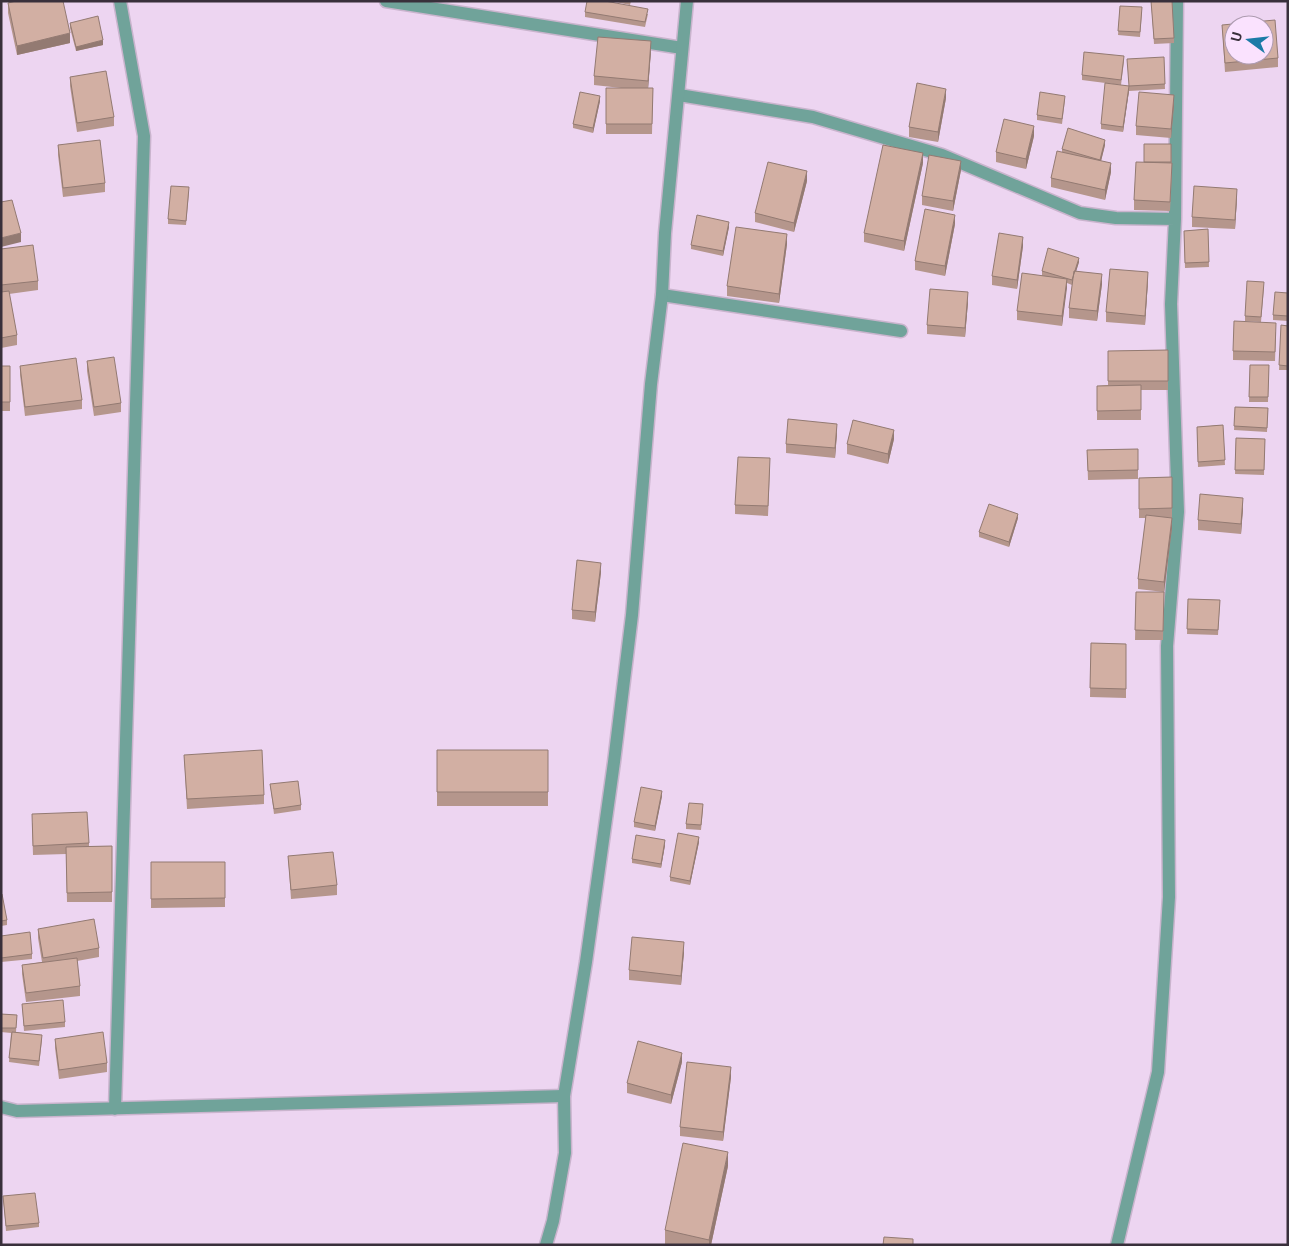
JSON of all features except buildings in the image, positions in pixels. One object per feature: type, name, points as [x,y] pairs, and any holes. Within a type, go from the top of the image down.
[{"type":"street","points":[[115,1109],[144,136],[120,1]]},
{"type":"street","points":[[386,1],[682,48]]},
{"type":"street","points":[[546,1245],[553,1221],[565,1153],[564,1096],[586,962],[632,615],[651,384],[662,295],[665,233],[687,1]]},
{"type":"street","points":[[1117,1245],[1158,1072],[1170,897],[1167,646],[1178,512],[1171,304],[1175,219],[1177,1]]},
{"type":"street","points":[[679,95],[813,117],[831,122],[942,155],[1080,213],[1116,218],[1175,219]]},
{"type":"street","points":[[662,295],[901,331]]},
{"type":"street","points":[[1,1107],[17,1111],[564,1096]]}]
